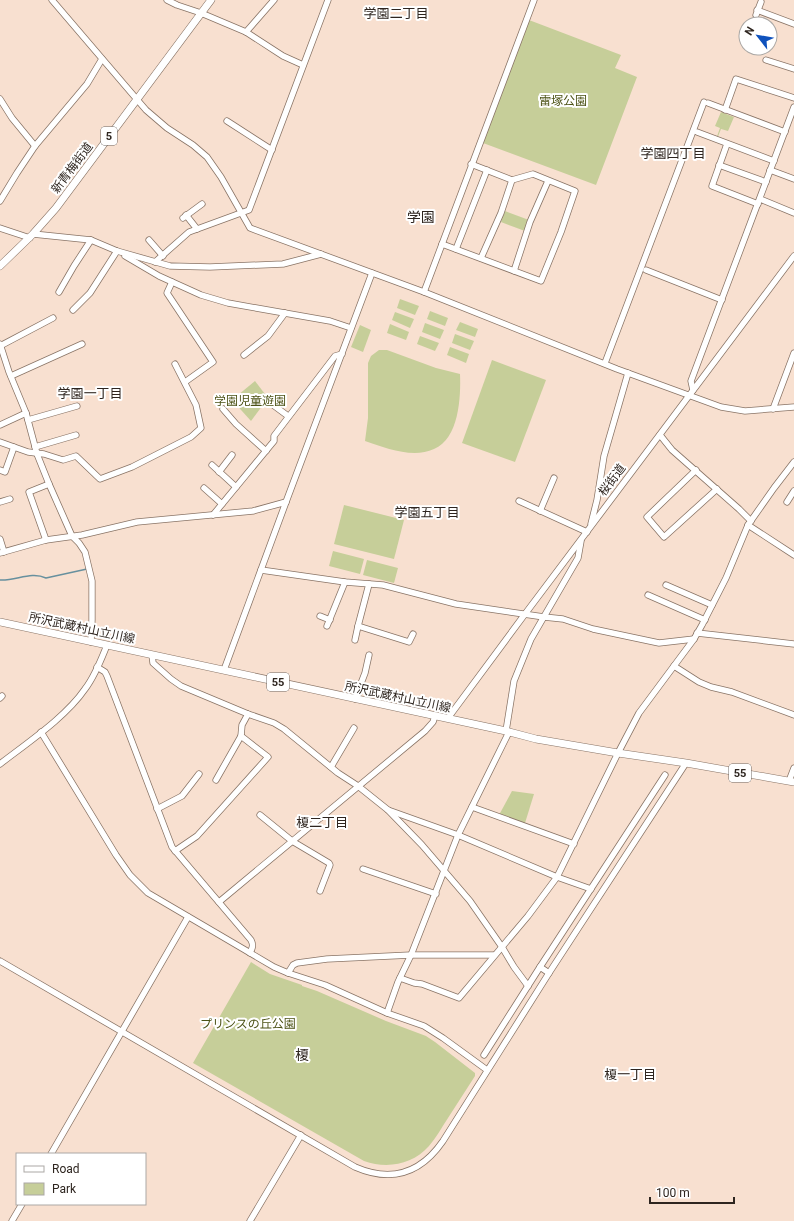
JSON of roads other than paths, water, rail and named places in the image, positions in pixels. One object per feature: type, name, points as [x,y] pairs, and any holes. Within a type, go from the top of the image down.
[{"type":"main road","name":"新青梅街道","points":[[0,266],[31,236],[56,208],[211,0]]},
{"type":"main road","name":"所沢武蔵村山立川線","points":[[0,622],[508,731],[536,739],[792,782]]},
{"type":"street","points":[[52,0],[146,110],[167,128],[207,157],[221,177],[250,228],[424,292],[628,373],[730,409],[745,411],[794,407]]},
{"type":"street","points":[[167,0],[257,37],[283,56],[303,65]]},
{"type":"street","points":[[246,32],[274,0]]},
{"type":"street","points":[[155,262],[190,232],[250,210],[328,0]]},
{"type":"street","points":[[424,292],[534,0]]},
{"type":"street","points":[[761,2],[756,12],[794,24]]},
{"type":"street","points":[[0,201],[17,172],[35,146],[88,84],[102,59]]},
{"type":"street","points":[[766,60],[794,69]]},
{"type":"street","points":[[725,110],[736,78],[794,98]]},
{"type":"street","points":[[0,99],[12,118],[35,146]]},
{"type":"street","points":[[605,363],[706,102],[785,132]]},
{"type":"street","points":[[693,390],[691,381],[794,107]]},
{"type":"street","points":[[227,121],[272,150]]},
{"type":"street","points":[[697,132],[774,161]]},
{"type":"street","points":[[728,144],[712,186],[794,213]]},
{"type":"street","points":[[442,244],[541,281],[561,232],[575,192],[533,174],[512,180],[471,164]]},
{"type":"street","points":[[719,165],[766,182]]},
{"type":"street","points":[[456,250],[488,170]]},
{"type":"street","points":[[770,170],[794,179]]},
{"type":"street","points":[[481,258],[502,213],[512,180]]},
{"type":"street","points":[[514,271],[530,222],[548,180]]},
{"type":"street","points":[[197,230],[185,217],[202,204]]},
{"type":"street","points":[[0,228],[31,236],[91,240],[117,251],[172,282],[201,296],[228,303],[330,321],[351,328]]},
{"type":"street","points":[[59,292],[91,240]]},
{"type":"street","points":[[150,240],[163,256]]},
{"type":"street","points":[[117,251],[170,266],[210,267],[283,264],[321,254]]},
{"type":"street","points":[[73,310],[90,293],[117,251]]},
{"type":"street","name":"桜街道","points":[[448,718],[794,256]]},
{"type":"street","points":[[646,270],[722,300]]},
{"type":"street","points":[[224,670],[372,273]]},
{"type":"street","points":[[172,282],[167,293],[214,362],[185,382]]},
{"type":"street","points":[[244,355],[268,336],[285,313]]},
{"type":"street","points":[[53,318],[1,348],[26,413],[37,454],[49,484],[72,536],[85,552],[92,581],[91,642]]},
{"type":"street","points":[[11,376],[82,344]]},
{"type":"street","points":[[773,409],[794,353]]},
{"type":"street","points":[[213,515],[274,441],[274,436],[288,416],[335,356],[342,354]]},
{"type":"street","points":[[0,442],[37,454],[44,454],[63,460],[76,456],[100,479],[132,467],[191,437],[201,428],[196,405],[175,364]]},
{"type":"street","points":[[591,526],[604,456],[628,373]]},
{"type":"street","points":[[269,402],[288,416]]},
{"type":"street","points":[[28,420],[77,406]]},
{"type":"street","points":[[223,409],[236,424],[266,451]]},
{"type":"street","points":[[0,425],[26,413]]},
{"type":"street","points":[[35,447],[76,435]]},
{"type":"street","points":[[660,435],[672,450],[739,509],[749,523],[794,555]]},
{"type":"street","points":[[0,470],[4,472],[14,447]]},
{"type":"street","points":[[219,472],[232,455]]},
{"type":"street","points":[[400,978],[422,984],[459,998],[528,916],[557,877],[639,713],[694,639],[705,620],[726,578],[749,523],[793,464]]},
{"type":"street","points":[[212,465],[236,487]]},
{"type":"street","points":[[696,470],[647,517],[664,537],[717,489]]},
{"type":"street","points":[[540,511],[554,478]]},
{"type":"street","points":[[46,540],[29,492],[49,484]]},
{"type":"street","points":[[204,488],[222,504]]},
{"type":"street","points":[[787,502],[794,491]]},
{"type":"street","points":[[0,502],[10,499]]},
{"type":"street","points":[[0,539],[2,552],[46,540],[82,535],[137,522],[254,511],[286,502]]},
{"type":"street","points":[[519,502],[587,532]]},
{"type":"street","points":[[387,1013],[400,978],[436,894],[458,835],[508,731],[509,708],[514,681],[531,639],[578,558],[581,539]]},
{"type":"street","points":[[260,570],[344,582],[383,585],[456,604],[544,617],[563,618],[593,629],[659,643],[694,639]]},
{"type":"street","points":[[327,626],[344,582]]},
{"type":"street","points":[[355,640],[369,584]]},
{"type":"street","points":[[666,585],[712,605]]},
{"type":"street","points":[[648,595],[705,620]]},
{"type":"street","points":[[320,616],[330,620]]},
{"type":"street","points":[[358,626],[410,642],[413,634]]},
{"type":"street","points":[[697,633],[794,644]]},
{"type":"street","points":[[0,764],[68,710],[85,690],[98,668],[107,645]]},
{"type":"street","points":[[152,655],[153,663],[181,686],[248,714],[274,723],[284,729],[388,810],[422,845],[470,901],[528,986]]},
{"type":"street","points":[[355,698],[365,673],[369,655]]},
{"type":"street","points":[[674,666],[699,682],[711,687],[732,692],[794,715]]},
{"type":"street","points":[[98,668],[106,672],[172,847],[251,940],[253,944],[250,953]]},
{"type":"street","points":[[216,780],[241,736],[242,725],[248,714]]},
{"type":"street","points":[[219,902],[425,731],[433,722],[435,716]]},
{"type":"street","points":[[331,767],[354,728]]},
{"type":"street","points":[[41,732],[116,855],[130,875],[148,893],[188,918],[274,967],[325,985],[387,1013],[430,1029],[487,1070]]},
{"type":"street","points":[[175,851],[197,836],[268,757],[241,736]]},
{"type":"street","points":[[0,961],[348,1163],[362,1170],[381,1174],[394,1175],[408,1171],[419,1166],[435,1152],[686,763]]},
{"type":"street","points":[[792,782],[794,768]]},
{"type":"street","points":[[157,809],[182,796],[199,774]]},
{"type":"street","points":[[484,1055],[665,775]]},
{"type":"street","points":[[472,807],[574,844]]},
{"type":"street","points":[[388,810],[458,835],[557,877],[590,889]]},
{"type":"street","points":[[260,815],[292,841],[329,863],[330,865],[320,891]]},
{"type":"street","points":[[629,831],[638,837]]},
{"type":"street","points":[[363,869],[436,894]]},
{"type":"street","points":[[52,1153],[188,918]]},
{"type":"street","points":[[288,973],[293,965],[327,959],[411,955],[494,955]]},
{"type":"street","points":[[540,967],[550,973]]},
{"type":"street","points":[[250,1221],[301,1135]]},
{"type":"street","points":[[12,1221],[21,1205]]},
{"type":"waterway","points":[[0,580],[29,576],[40,576],[46,578],[87,569]]},
{"type":"district","name":"学園二丁目","points":[[396,13]]},
{"type":"district","name":"学園四丁目","points":[[673,153]]},
{"type":"district","name":"学園","points":[[421,217]]},
{"type":"district","name":"学園一丁目","points":[[90,393]]},
{"type":"district","name":"学園五丁目","points":[[427,512]]},
{"type":"district","name":"榎二丁目","points":[[322,822]]},
{"type":"district","name":"榎","points":[[302,1055]]},
{"type":"district","name":"榎一丁目","points":[[630,1074]]},
{"type":"park label","name":"雷塚公園","points":[[563,101]]},
{"type":"park label","name":"学園児童遊園","points":[[250,401]]},
{"type":"park label","name":"プリンスの丘公園","points":[[248,1024]]}]
